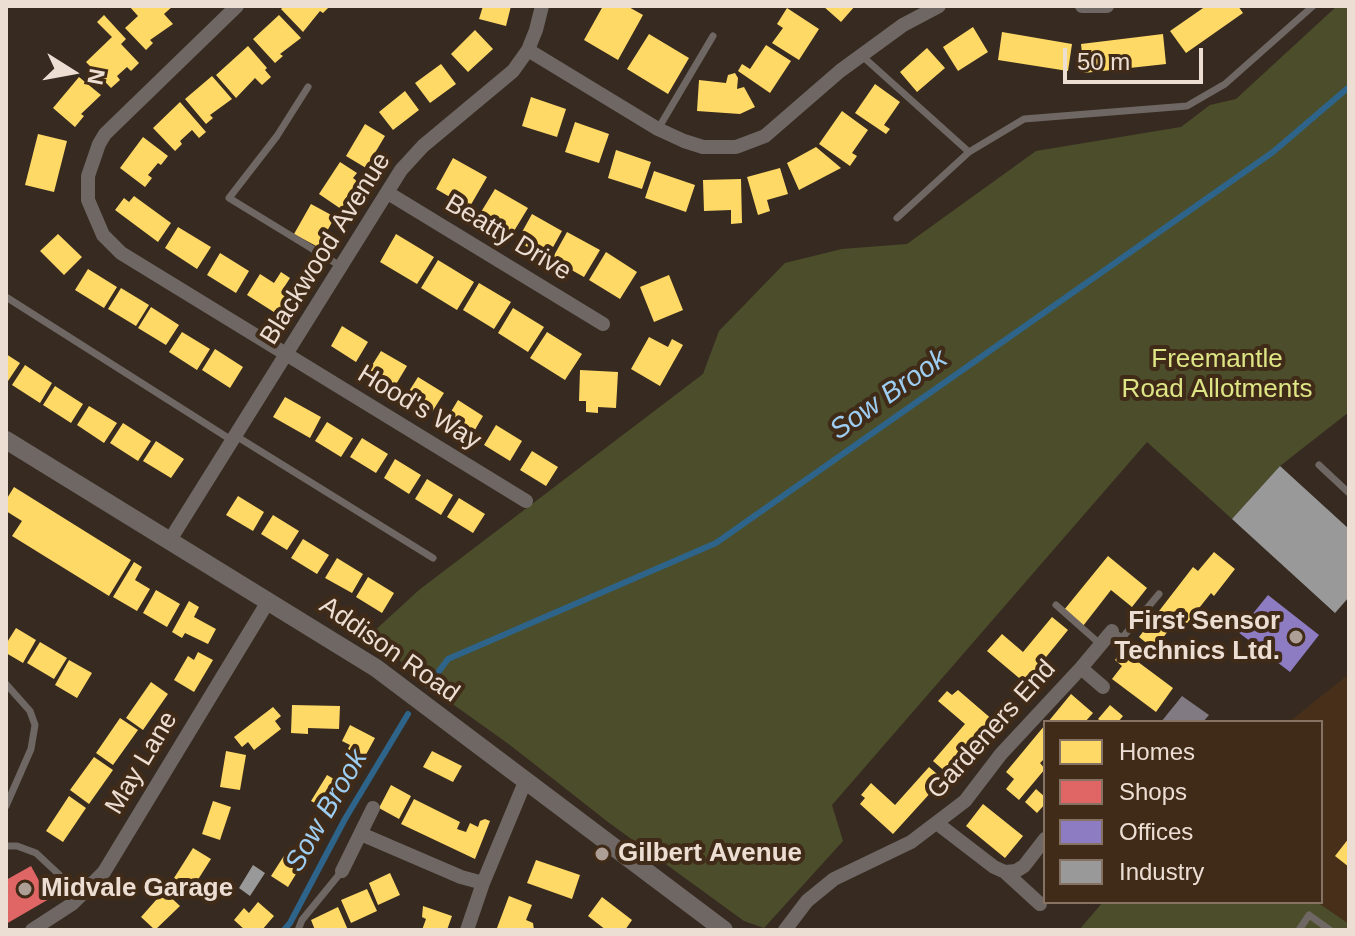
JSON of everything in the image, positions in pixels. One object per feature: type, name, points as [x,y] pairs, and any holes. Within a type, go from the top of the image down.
[{"type":"street","name":"Hood's Way","points":[[237,6],[105,134],[99,144],[88,176],[88,200],[103,235],[121,253],[526,501]]},
{"type":"street","name":"Blackwood Avenue","points":[[170,540],[401,170],[423,146],[513,71],[528,50],[542,6]]},
{"type":"street","points":[[528,50],[658,129],[703,147],[736,147],[777,128],[821,86],[861,55],[903,25],[939,6]]},
{"type":"street","points":[[1082,6],[1107,6]]},
{"type":"street","name":"Beatty Drive","points":[[388,193],[603,324]]},
{"type":"street","name":"Addison Road","points":[[6,440],[376,668],[724,930]]},
{"type":"street","name":"May Lane","points":[[32,930],[81,895],[104,872],[269,600]]},
{"type":"street","name":"Gardeners End","points":[[785,930],[807,901],[834,879],[911,842],[965,801],[1030,721],[1112,631]]},
{"type":"street","name":"Gardeners End","points":[[1081,668],[1103,687]]},
{"type":"street","points":[[467,930],[525,782]]},
{"type":"street","points":[[342,871],[373,808]]},
{"type":"street","name":"Gardeners End","points":[[938,824],[1005,872],[1040,904]]},
{"type":"street","points":[[361,834],[461,877],[483,883]]},
{"type":"street","points":[[1005,872],[1024,866],[1043,842]]},
{"type":"lane","points":[[897,218],[969,152],[1024,119],[1187,106],[1225,84],[1313,6]]},
{"type":"lane","points":[[658,129],[713,36]]},
{"type":"lane","points":[[861,55],[969,152]]},
{"type":"lane","points":[[308,87],[277,136],[229,198],[342,267]]},
{"type":"lane","points":[[6,297],[433,558]]},
{"type":"lane","points":[[1319,465],[1349,493]]},
{"type":"lane","points":[[1112,631],[1122,638],[1159,594]]},
{"type":"lane","points":[[1056,605],[1100,644]]},
{"type":"lane","points":[[6,684],[30,711],[35,725],[31,749],[6,806]]},
{"type":"lane","points":[[6,846],[17,846],[36,853],[81,895]]},
{"type":"lane","points":[[298,930],[302,920],[342,871]]},
{"type":"lane","points":[[1302,908],[1330,930]]},
{"type":"lane","points":[[1299,930],[1309,915]]},
{"type":"shaded area","points":[[1349,674],[1349,924],[1320,904],[1323,904],[1323,720],[1292,720]]},
{"type":"green space","name":"Freemantle Road Allotments","points":[[1337,6],[1349,6],[1349,412],[1280,466],[1232,519],[1147,442],[832,805],[843,841],[764,928],[744,921],[608,822],[440,695],[370,635],[419,590],[703,374],[719,331],[785,263],[842,249],[907,244],[1036,151],[1181,127],[1210,105],[1236,99]]},
{"type":"green space","points":[[1101,904],[1320,904],[1349,924],[1349,930],[1079,930]]},
{"type":"building: Homes","points":[[129,6],[173,6],[164,14],[173,24],[150,40],[153,43],[146,50],[125,28],[138,16]]},
{"type":"building: Homes","points":[[284,6],[330,6],[323,13],[320,11],[303,32],[281,9]]},
{"type":"building: Homes","points":[[483,6],[511,6],[506,26],[479,19]]},
{"type":"building: Homes","points":[[603,6],[627,6],[643,15],[618,60],[584,40]]},
{"type":"building: Homes","points":[[823,6],[855,6],[841,22]]},
{"type":"building: Homes","points":[[1206,6],[1238,6],[1243,13],[1186,53],[1170,31]]},
{"type":"building: Homes","points":[[787,8],[819,29],[799,60],[772,43],[783,28],[777,24]]},
{"type":"building: Homes","points":[[104,15],[126,39],[121,44],[139,63],[131,71],[127,67],[117,76],[120,80],[111,88],[86,62],[112,37],[97,22]]},
{"type":"building: Homes","points":[[279,15],[301,38],[280,54],[283,56],[275,63],[253,39]]},
{"type":"building: Homes","points":[[973,27],[988,52],[958,71],[943,47]]},
{"type":"building: Homes","points":[[475,30],[493,49],[468,72],[451,54]]},
{"type":"building: Homes","points":[[1002,32],[1072,44],[1068,71],[998,60]]},
{"type":"building: Homes","points":[[649,34],[689,58],[668,94],[627,69]]},
{"type":"building: Homes","points":[[1163,34],[1166,64],[1084,73],[1081,44]]},
{"type":"building: Homes","points":[[766,45],[791,61],[770,93],[738,71],[742,64],[750,69]]},
{"type":"building: Homes","points":[[248,46],[271,77],[262,85],[255,78],[236,98],[216,75]]},
{"type":"building: Homes","points":[[927,48],[945,68],[917,92],[900,72]]},
{"type":"building: Homes","points":[[441,64],[456,84],[430,103],[415,83]]},
{"type":"building: Homes","points":[[735,73],[737,89],[744,87],[755,107],[740,114],[697,111],[699,80],[726,83],[728,75]]},
{"type":"building: Homes","points":[[212,76],[232,99],[210,115],[213,118],[206,124],[185,99]]},
{"type":"building: Homes","points":[[79,77],[101,95],[81,114],[84,116],[75,127],[53,108]]},
{"type":"building: Homes","points":[[875,84],[900,102],[884,125],[890,129],[886,134],[855,113]]},
{"type":"building: Homes","points":[[405,91],[419,110],[393,130],[379,112]]},
{"type":"building: Homes","points":[[531,97],[566,109],[557,137],[522,126]]},
{"type":"building: Homes","points":[[180,102],[206,132],[199,138],[192,130],[180,141],[182,144],[175,151],[153,128]]},
{"type":"building: Homes","points":[[842,111],[868,130],[852,153],[857,156],[850,166],[819,144]]},
{"type":"building: Homes","points":[[575,122],[609,134],[599,163],[565,152]]},
{"type":"building: Homes","points":[[365,124],[385,136],[366,168],[346,156]]},
{"type":"building: Homes","points":[[38,134],[67,141],[54,192],[25,185]]},
{"type":"building: Homes","points":[[143,137],[168,156],[148,175],[152,178],[145,187],[120,168]]},
{"type":"building: Homes","points":[[816,147],[841,168],[799,190],[787,163]]},
{"type":"building: Homes","points":[[616,150],[651,162],[642,189],[608,178]]},
{"type":"building: Homes","points":[[453,158],[487,177],[469,208],[436,189]]},
{"type":"building: Homes","points":[[340,162],[357,173],[353,178],[358,182],[341,209],[319,194]]},
{"type":"building: Homes","points":[[780,168],[788,194],[767,200],[770,211],[758,215],[747,177]]},
{"type":"building: Homes","points":[[654,171],[695,185],[686,212],[645,198]]},
{"type":"building: Homes","points":[[741,179],[742,223],[731,224],[731,210],[704,211],[703,180]]},
{"type":"building: Homes","points":[[495,189],[528,208],[511,236],[478,217]]},
{"type":"building: Homes","points":[[134,196],[171,223],[158,242],[115,210],[124,198],[129,202]]},
{"type":"building: Homes","points":[[311,204],[335,217],[318,247],[294,234]]},
{"type":"building: Homes","points":[[532,214],[562,231],[547,258],[517,241]]},
{"type":"building: Homes","points":[[178,227],[211,247],[197,269],[165,248]]},
{"type":"building: Homes","points":[[567,232],[600,250],[584,277],[552,259]]},
{"type":"building: Homes","points":[[58,234],[82,257],[64,275],[40,251]]},
{"type":"building: Homes","points":[[396,234],[434,257],[417,284],[380,262]]},
{"type":"building: Homes","points":[[606,252],[637,272],[620,299],[589,280]]},
{"type":"building: Homes","points":[[220,253],[249,271],[236,293],[207,275]]},
{"type":"building: Homes","points":[[438,260],[474,282],[457,310],[421,288]]},
{"type":"building: Homes","points":[[88,269],[117,287],[104,308],[75,290]]},
{"type":"building: Homes","points":[[281,272],[290,278],[283,289],[290,294],[277,314],[247,295],[260,274],[274,283]]},
{"type":"building: Homes","points":[[669,275],[683,310],[654,322],[640,287]]},
{"type":"building: Homes","points":[[479,283],[511,302],[494,329],[463,310]]},
{"type":"building: Homes","points":[[121,288],[149,305],[136,326],[108,309]]},
{"type":"building: Homes","points":[[151,307],[179,325],[166,345],[138,328]]},
{"type":"building: Homes","points":[[513,308],[544,327],[528,352],[498,333]]},
{"type":"building: Homes","points":[[342,326],[368,342],[356,362],[331,346]]},
{"type":"building: Homes","points":[[182,332],[210,349],[197,370],[169,352]]},
{"type":"building: Homes","points":[[547,332],[582,354],[565,380],[530,358]]},
{"type":"building: Homes","points":[[649,337],[668,347],[672,339],[683,345],[660,386],[631,369]]},
{"type":"building: Homes","points":[[215,349],[243,367],[230,388],[202,370]]},
{"type":"building: Homes","points":[[381,351],[407,366],[395,386],[369,370]]},
{"type":"building: Homes","points":[[6,354],[20,363],[6,384]]},
{"type":"building: Homes","points":[[25,365],[52,383],[40,403],[12,385]]},
{"type":"building: Homes","points":[[580,370],[618,372],[616,408],[598,407],[598,413],[586,412],[586,401],[579,401]]},
{"type":"building: Homes","points":[[418,377],[444,393],[432,412],[406,396]]},
{"type":"building: Homes","points":[[55,386],[83,404],[71,423],[43,405]]},
{"type":"building: Homes","points":[[285,397],[321,417],[310,438],[273,417]]},
{"type":"building: Homes","points":[[458,400],[483,416],[472,435],[446,420]]},
{"type":"building: Homes","points":[[89,406],[117,423],[104,443],[77,425]]},
{"type":"building: Homes","points":[[327,422],[353,438],[341,457],[315,441]]},
{"type":"building: Homes","points":[[123,423],[151,441],[138,461],[110,443]]},
{"type":"building: Homes","points":[[496,425],[522,441],[510,461],[484,445]]},
{"type":"building: Homes","points":[[362,438],[388,454],[376,473],[350,457]]},
{"type":"building: Homes","points":[[156,441],[184,459],[171,478],[143,461]]},
{"type":"building: Homes","points":[[532,451],[558,467],[546,486],[520,470]]},
{"type":"building: Homes","points":[[395,459],[421,475],[409,494],[384,478]]},
{"type":"building: Homes","points":[[427,479],[453,495],[441,515],[415,499]]},
{"type":"building: Homes","points":[[14,487],[131,560],[109,596],[12,536],[22,521],[6,511],[6,500]]},
{"type":"building: Homes","points":[[238,496],[264,512],[253,531],[226,515]]},
{"type":"building: Homes","points":[[459,498],[485,514],[473,533],[447,517]]},
{"type":"building: Homes","points":[[273,515],[299,531],[287,550],[261,534]]},
{"type":"building: Homes","points":[[303,539],[329,555],[317,574],[291,558]]},
{"type":"building: Homes","points":[[1214,552],[1235,569],[1184,627],[1176,621],[1154,649],[1139,637],[1193,567],[1198,571]]},
{"type":"building: Homes","points":[[1108,556],[1147,588],[1132,607],[1111,590],[1083,626],[1064,610]]},
{"type":"building: Homes","points":[[337,558],[363,574],[352,593],[325,578]]},
{"type":"building: Homes","points":[[134,562],[142,567],[135,580],[150,589],[137,611],[113,597]]},
{"type":"building: Homes","points":[[368,577],[394,593],[382,613],[356,597]]},
{"type":"building: Homes","points":[[156,590],[180,604],[167,627],[143,613]]},
{"type":"building: Homes","points":[[189,601],[199,607],[194,617],[216,629],[208,644],[185,633],[182,638],[172,632]]},
{"type":"building: Homes","points":[[1052,617],[1068,630],[1025,683],[987,651],[1002,634],[1023,652]]},
{"type":"building: Homes","points":[[16,628],[36,640],[23,663],[6,653],[6,644]]},
{"type":"building: Homes","points":[[40,642],[67,658],[54,679],[27,663]]},
{"type":"building: Homes","points":[[1122,650],[1173,688],[1156,712],[1112,679],[1122,666],[1115,660]]},
{"type":"building: Homes","points":[[198,652],[213,660],[194,692],[174,680],[188,656],[194,660]]},
{"type":"building: Homes","points":[[69,660],[92,673],[77,698],[55,685]]},
{"type":"building: Homes","points":[[151,682],[168,694],[143,730],[126,718]]},
{"type":"building: Homes","points":[[958,690],[994,721],[948,774],[933,761],[965,724],[938,701],[947,691],[952,695]]},
{"type":"building: Homes","points":[[1071,694],[1093,713],[1087,720],[1050,720]]},
{"type":"building: Homes","points":[[292,705],[340,706],[339,729],[308,728],[308,734],[291,733]]},
{"type":"building: Homes","points":[[1110,705],[1123,716],[1120,720],[1098,719]]},
{"type":"building: Homes","points":[[273,707],[281,716],[275,721],[281,729],[254,750],[248,742],[242,747],[234,737]]},
{"type":"building: Homes","points":[[120,718],[138,730],[113,765],[96,753]]},
{"type":"building: Homes","points":[[350,725],[375,738],[362,762],[346,753],[350,745],[342,741]]},
{"type":"building: Homes","points":[[1043,727],[1043,760],[1040,763],[1043,771],[1019,800],[1006,789],[1014,779],[1006,772]]},
{"type":"building: Homes","points":[[226,751],[246,755],[240,790],[220,787]]},
{"type":"building: Homes","points":[[432,751],[462,766],[453,782],[423,767]]},
{"type":"building: Homes","points":[[94,757],[113,770],[89,804],[70,790]]},
{"type":"building: Homes","points":[[929,767],[943,779],[893,834],[860,804],[865,798],[861,795],[871,783],[895,805]]},
{"type":"building: Homes","points":[[327,775],[346,786],[331,812],[311,801]]},
{"type":"building: Homes","points":[[391,785],[411,796],[399,819],[379,808]]},
{"type":"building: Homes","points":[[1036,789],[1043,795],[1043,806],[1037,813],[1025,802]]},
{"type":"building: Homes","points":[[69,796],[86,808],[63,842],[46,831]]},
{"type":"building: Homes","points":[[414,799],[460,822],[457,829],[466,832],[470,823],[478,827],[480,821],[490,821],[475,859],[401,824]]},
{"type":"building: Homes","points":[[213,801],[231,807],[220,840],[202,834]]},
{"type":"building: Homes","points":[[983,804],[1023,836],[1005,858],[966,826]]},
{"type":"building: Homes","points":[[1349,838],[1349,867],[1335,856]]},
{"type":"building: Homes","points":[[193,848],[211,859],[192,889],[174,878]]},
{"type":"building: Homes","points":[[287,851],[304,861],[288,887],[271,876]]},
{"type":"building: Homes","points":[[536,860],[580,875],[572,899],[527,883]]},
{"type":"building: Homes","points":[[390,873],[400,895],[378,905],[369,883]]},
{"type":"building: Homes","points":[[367,889],[377,911],[351,923],[341,900]]},
{"type":"building: Homes","points":[[164,891],[180,906],[155,930],[141,917]]},
{"type":"building: Homes","points":[[509,896],[532,905],[526,920],[533,923],[534,930],[497,928]]},
{"type":"building: Homes","points":[[602,897],[632,920],[625,930],[606,930],[588,916]]},
{"type":"building: Homes","points":[[258,902],[274,916],[262,930],[245,930],[234,920],[244,908],[249,913]]},
{"type":"building: Homes","points":[[423,906],[452,916],[447,930],[422,930],[426,919],[422,917]]},
{"type":"building: Homes","points":[[338,907],[348,930],[315,930],[311,920]]},
{"type":"building: Shops","name":"Midvale Garage","points":[[31,866],[49,899],[6,924],[6,880]]},
{"type":"building: Offices","points":[[1268,595],[1319,635],[1290,672],[1238,632]]},
{"type":"building: Industry","points":[[1280,466],[1349,529],[1349,597],[1335,613],[1232,519]]},
{"type":"building: Industry","points":[[253,865],[265,873],[250,896],[239,888]]},
{"type":"building: Other","points":[[1182,696],[1209,715],[1205,720],[1163,720]]},
{"type":"waterway","name":"Sow Brook","points":[[428,686],[448,659],[716,543],[1273,152],[1349,87]]},
{"type":"waterway","name":"Sow Brook","points":[[284,930],[408,714]]},
{"type":"place","name":"First Sensor Technics Ltd.","points":[[1296,637]]},
{"type":"place","name":"Gilbert Avenue","points":[[602,854]]},
{"type":"place","name":"Midvale Garage","points":[[25,889]]}]
